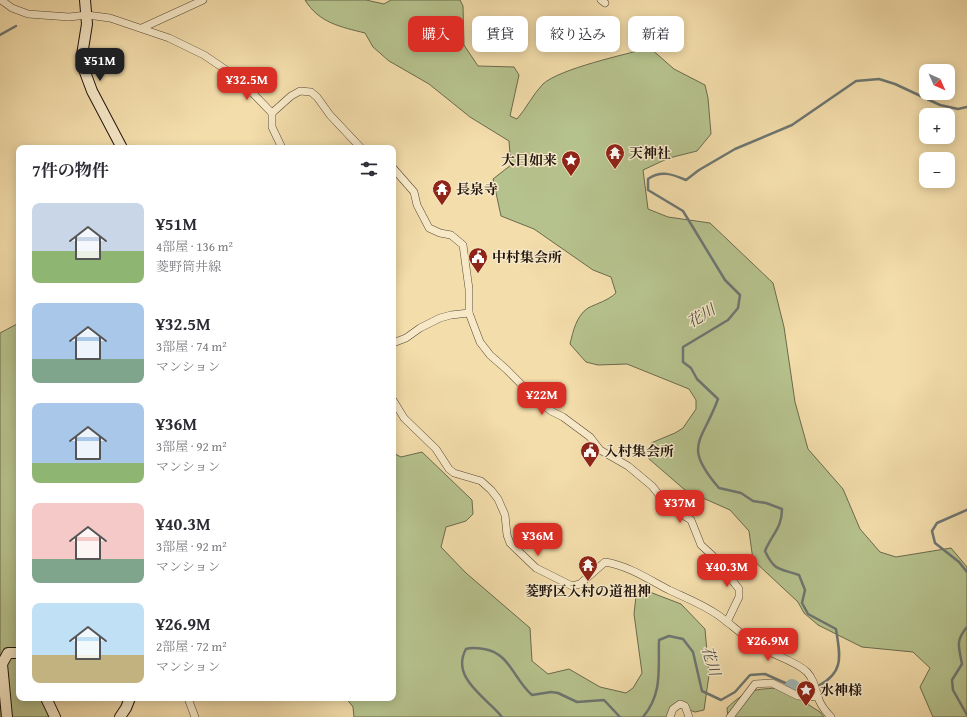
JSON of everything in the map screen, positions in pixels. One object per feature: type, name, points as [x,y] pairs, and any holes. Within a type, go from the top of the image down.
[{"type":"main road","points":[[85,0],[88,24],[82,55],[84,72],[92,91],[120,145]]},
{"type":"main road","points":[[7,717],[2,664],[8,653],[16,653]]},
{"type":"main road","points":[[47,701],[55,717]]},
{"type":"main road","points":[[120,717],[129,701]]},
{"type":"street","points":[[1,0],[12,8],[28,14],[69,17],[87,15],[110,18],[170,38],[204,54],[238,78],[272,113],[272,127],[281,145]]},
{"type":"street","points":[[142,28],[203,0]]},
{"type":"street","points":[[272,113],[291,96],[300,91],[311,92],[358,145]]},
{"type":"street","points":[[396,171],[414,192],[417,205],[429,228],[440,233],[451,235],[463,246],[469,289],[469,313],[480,342],[490,356],[506,369],[550,411],[563,417],[590,437],[600,450],[628,466],[652,486],[668,506],[691,520],[701,545],[713,556],[739,589],[739,597],[727,622]]},
{"type":"street","points":[[396,342],[406,338],[420,328],[440,318],[469,313]]},
{"type":"street","points":[[396,405],[404,418],[436,449],[449,469],[454,473],[481,481],[491,490],[498,499],[505,515],[507,534],[510,543],[536,568],[572,586],[580,584],[605,562],[616,564],[644,575],[669,590],[697,602],[727,622],[742,636],[796,664],[813,679],[818,697],[825,710],[831,717]]},
{"type":"street","points":[[730,717],[755,684],[772,683],[798,696],[818,697]]},
{"type":"street","points":[[189,701],[195,717]]},
{"type":"street","points":[[670,717],[673,709],[680,704],[685,706],[688,717]]},
{"type":"green space","points":[[305,0],[366,0],[384,4],[391,0],[460,0],[463,6],[463,16],[408,16],[408,52],[464,52],[464,45],[478,66],[514,67],[519,75],[510,116],[517,119],[539,88],[551,78],[578,68],[634,52],[655,52],[674,69],[705,85],[708,98],[711,134],[697,151],[669,158],[643,170],[648,209],[668,217],[710,223],[773,283],[784,327],[795,402],[808,449],[843,489],[860,529],[880,552],[896,557],[951,548],[967,567],[967,717],[933,717],[920,687],[930,668],[913,652],[862,647],[818,625],[804,613],[798,602],[753,560],[749,531],[730,510],[685,490],[648,458],[651,443],[683,428],[696,409],[696,400],[689,389],[627,364],[598,365],[586,362],[570,344],[576,324],[584,311],[616,293],[611,277],[593,270],[534,229],[501,216],[493,179],[511,165],[509,141],[470,117],[429,84],[389,61],[373,47],[365,33],[331,23],[311,8]]},
{"type":"green space","points":[[16,325],[16,701],[54,701],[48,717],[0,717],[0,333]]},
{"type":"green space","points":[[422,452],[472,500],[473,514],[466,521],[446,527],[441,547],[466,573],[530,628],[532,661],[548,674],[569,669],[600,687],[626,693],[633,688],[642,673],[634,614],[636,596],[647,591],[681,604],[705,629],[709,675],[704,710],[695,712],[678,706],[669,717],[354,717],[353,707],[348,701],[396,701],[396,454],[401,457]]},
{"type":"green space","points":[[782,688],[820,712],[824,717],[728,717],[727,708],[740,697],[752,691]]},
{"type":"waterway","points":[[0,35],[16,26]]},
{"type":"waterway","name":"花川","points":[[798,691],[806,691],[827,681],[837,669],[839,662],[839,647],[836,629],[808,614],[802,603],[805,590],[799,575],[782,570],[775,566],[765,551],[778,526],[782,516],[782,509],[766,503],[753,501],[741,493],[719,488],[701,462],[698,453],[699,444],[718,399],[697,379],[691,368],[683,362],[683,347],[728,320],[738,308],[740,295],[725,280],[683,211],[648,190],[648,179],[653,176],[667,174],[686,180],[699,170],[735,149],[792,125],[856,81],[879,79],[895,84],[940,105],[958,109],[967,107]]},
{"type":"waterway","points":[[967,510],[937,523],[932,531],[935,543],[959,562],[967,572]]},
{"type":"waterway","points":[[967,627],[959,640],[962,664],[952,680],[953,690],[967,715]]},
{"type":"waterway","name":"花川","points":[[643,717],[654,699],[657,690],[659,671],[659,640],[669,636],[683,639],[693,652],[702,691],[721,700],[735,692],[750,675],[765,674],[792,686]]},
{"type":"waterway","name":"花川","points":[[502,717],[472,687],[466,678],[462,659],[466,649],[484,649],[500,656],[506,661],[532,695],[551,692],[558,693],[577,702],[604,700],[620,717]]},
{"type":"waterway","name":"花川","points":[[792,686],[798,691]]},
{"type":"place","name":"天神社","points":[[615,170]]},
{"type":"place","name":"大日如来","points":[[571,177]]},
{"type":"place","name":"長泉寺","points":[[442,206]]},
{"type":"place","name":"中村集会所","points":[[478,274]]},
{"type":"place","name":"入村集会所","points":[[590,468]]},
{"type":"place","name":"菱野区入村の道祖神","points":[[588,582]]},
{"type":"place","name":"水神様","points":[[806,707]]}]
